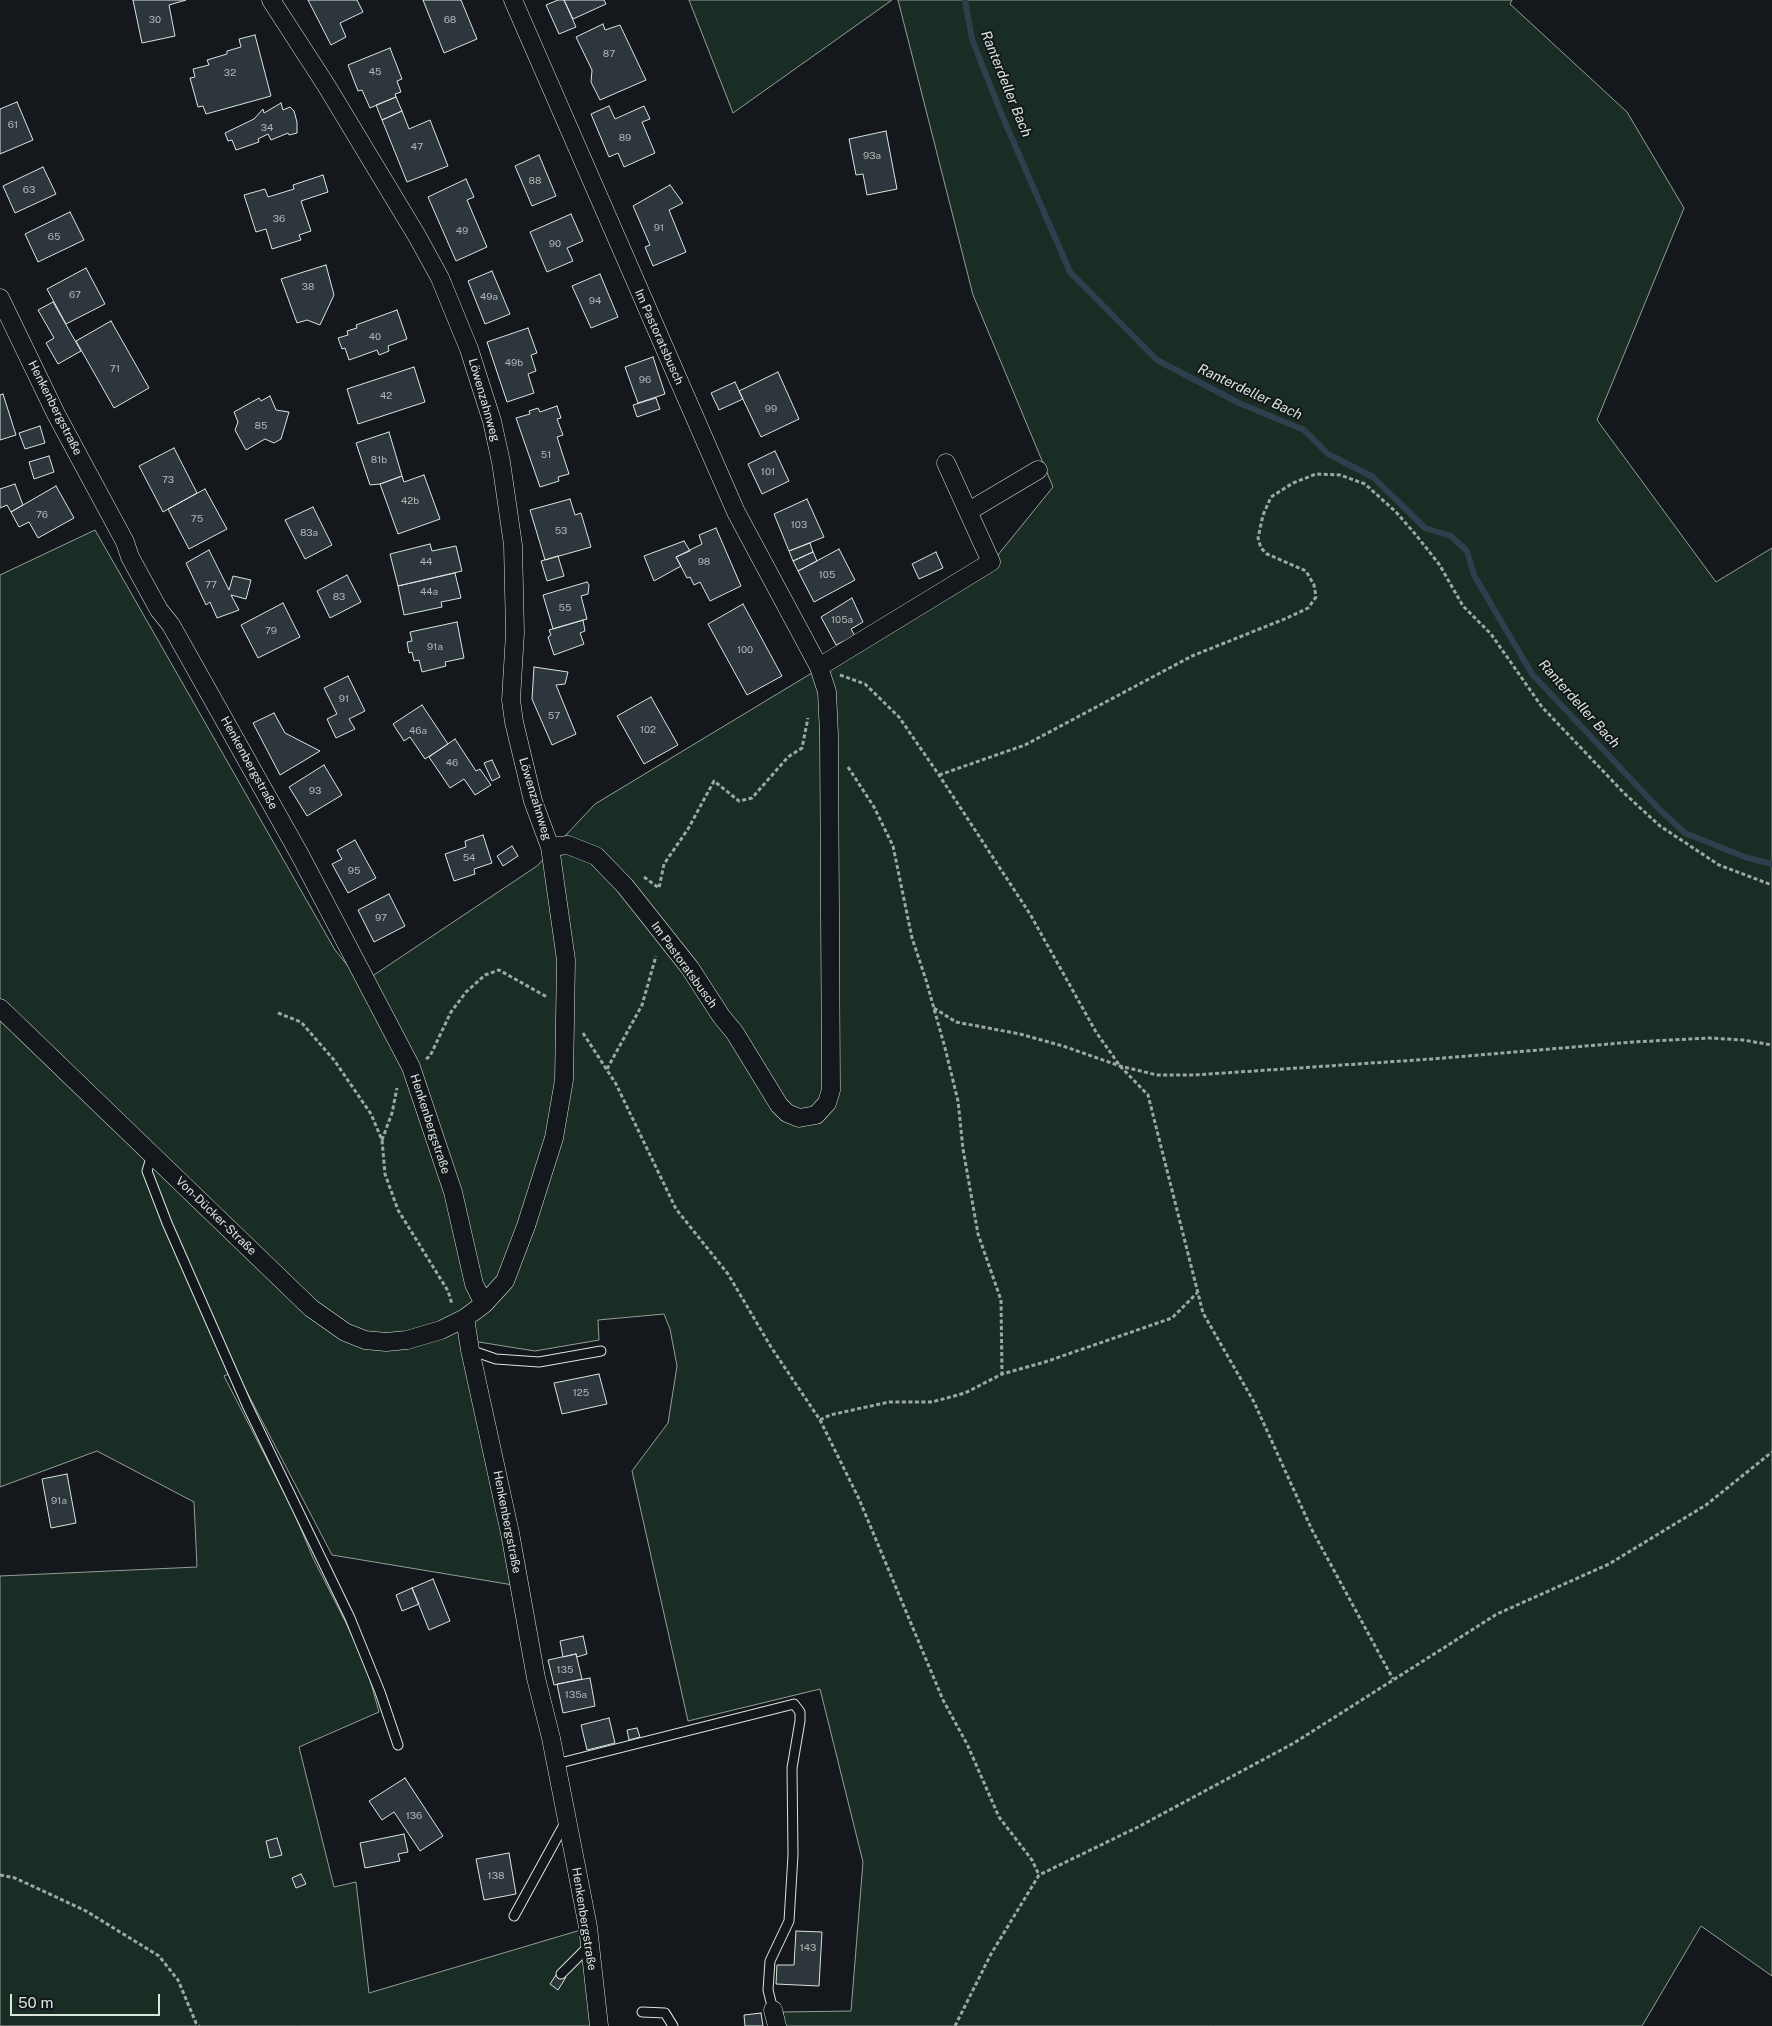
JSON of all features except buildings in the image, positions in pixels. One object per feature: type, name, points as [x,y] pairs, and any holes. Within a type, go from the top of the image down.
[{"type":"street","name":"Löwenzahnweg","points":[[271,0],[326,85],[417,236],[440,278],[478,377],[492,421],[501,462],[513,545],[515,624],[511,700],[514,722],[533,801],[550,847]]},
{"type":"street","name":"Im Pastoratsbusch","points":[[514,0],[736,512],[818,667],[827,692],[830,757],[831,1090],[827,1102],[816,1116],[799,1118],[787,1113],[779,1105],[735,1034],[666,938],[625,886],[596,856],[568,845],[550,847]]},
{"type":"street","name":"Henkenbergstraße","points":[[0,298],[56,414],[125,542],[138,572],[159,610],[171,625],[300,855],[411,1067],[452,1192],[474,1284],[484,1304]]},
{"type":"street","points":[[818,667],[991,562],[946,463]]},
{"type":"street","points":[[969,511],[1038,470]]},
{"type":"street","points":[[461,1320],[484,1304],[505,1281],[526,1226],[554,1138],[564,1080],[566,960],[550,847]]},
{"type":"street","name":"Von-Dücker-Straße","points":[[0,1008],[311,1308],[345,1332],[365,1340],[386,1342],[407,1340],[441,1330],[461,1320]]},
{"type":"street","name":"Henkenbergstraße","points":[[461,1320],[470,1350],[510,1533],[536,1678],[556,1764],[588,1927],[599,2026]]},
{"type":"lane","points":[[152,1155],[147,1171],[167,1223],[247,1405],[350,1618],[380,1692],[398,1744]]},
{"type":"lane","points":[[470,1350],[496,1358],[539,1362],[601,1351]]},
{"type":"lane","points":[[556,1764],[794,1704],[800,1712],[800,1721],[792,1768],[793,1855],[789,1921],[770,1961],[768,1990],[775,2018]]},
{"type":"lane","points":[[514,1916],[566,1820]]},
{"type":"lane","points":[[561,1974],[590,1945]]},
{"type":"lane","points":[[642,2012],[665,2013],[673,2026]]},
{"type":"path","points":[[939,775],[1025,745],[1192,656],[1308,608],[1316,597],[1314,585],[1306,570],[1267,554],[1261,548],[1258,538],[1263,516],[1271,497],[1293,483],[1316,474],[1340,475],[1365,484],[1396,512],[1439,564],[1463,606],[1491,634],[1542,707],[1624,793],[1660,826],[1719,865],[1772,885]]},
{"type":"path","points":[[818,667],[865,684],[899,717],[1030,914],[1096,1032],[1120,1066],[1148,1095],[1203,1313],[1254,1402],[1312,1530],[1393,1679]]},
{"type":"path","points":[[637,873],[660,888],[664,864],[688,829],[714,781],[739,800],[752,798],[788,757],[802,748],[809,716]]},
{"type":"path","points":[[830,757],[848,767],[874,807],[893,846],[912,938],[934,1008],[958,1101],[978,1234],[1000,1300],[1002,1374]]},
{"type":"path","points":[[607,1069],[642,1005],[658,950],[666,938]]},
{"type":"path","points":[[382,1140],[392,1113],[400,1075],[430,1056],[451,1012],[466,992],[485,975],[499,970],[566,1010],[592,1044],[616,1084],[676,1209],[728,1274],[771,1348],[820,1420],[859,1499],[943,1700],[967,1744],[999,1817],[1032,1860],[1039,1874]]},
{"type":"path","points":[[934,1008],[956,1022],[1020,1034],[1063,1046],[1120,1066],[1157,1075],[1194,1075],[1432,1059],[1662,1041],[1726,1039],[1772,1045]]},
{"type":"path","points":[[278,1013],[301,1022],[334,1060],[370,1114],[382,1140],[385,1174],[398,1210],[448,1291],[461,1320]]},
{"type":"path","points":[[820,1420],[830,1415],[889,1402],[932,1402],[964,1394],[1002,1374],[1045,1362],[1172,1318],[1197,1292]]},
{"type":"path","points":[[955,2026],[991,1954],[1039,1874],[1138,1827],[1294,1743],[1498,1614],[1609,1564],[1706,1505],[1772,1452]]},
{"type":"path","points":[[0,1875],[15,1878],[69,1903],[158,1956],[178,1980],[199,2026]]},
{"type":"green space","points":[[689,0],[892,0],[733,113]]},
{"type":"green space","points":[[898,0],[1512,0],[1510,4],[1627,112],[1684,208],[1597,420],[1716,582],[1772,548],[1772,1976],[1701,1926],[1642,2026],[785,2026],[783,2012],[851,2011],[863,1862],[820,1689],[688,1721],[632,1471],[668,1423],[677,1366],[670,1329],[664,1314],[598,1320],[599,1340],[535,1351],[460,1339],[513,1585],[332,1555],[236,1371],[224,1376],[293,1510],[313,1558],[346,1623],[367,1669],[379,1712],[299,1747],[334,1887],[356,1882],[369,1993],[584,1929],[595,2026],[0,2026],[0,1576],[197,1567],[194,1502],[97,1451],[0,1487],[0,575],[95,530],[335,950],[362,983],[537,866],[595,804],[989,566],[1053,487],[973,295]]},
{"type":"waterway","name":"Ranterdeller Bach","points":[[965,0],[972,39],[1001,113],[1070,272],[1157,360],[1239,403],[1304,430],[1328,454],[1373,477],[1425,528],[1451,536],[1467,551],[1474,575],[1532,674],[1659,809],[1685,833],[1745,857],[1772,864]]}]
